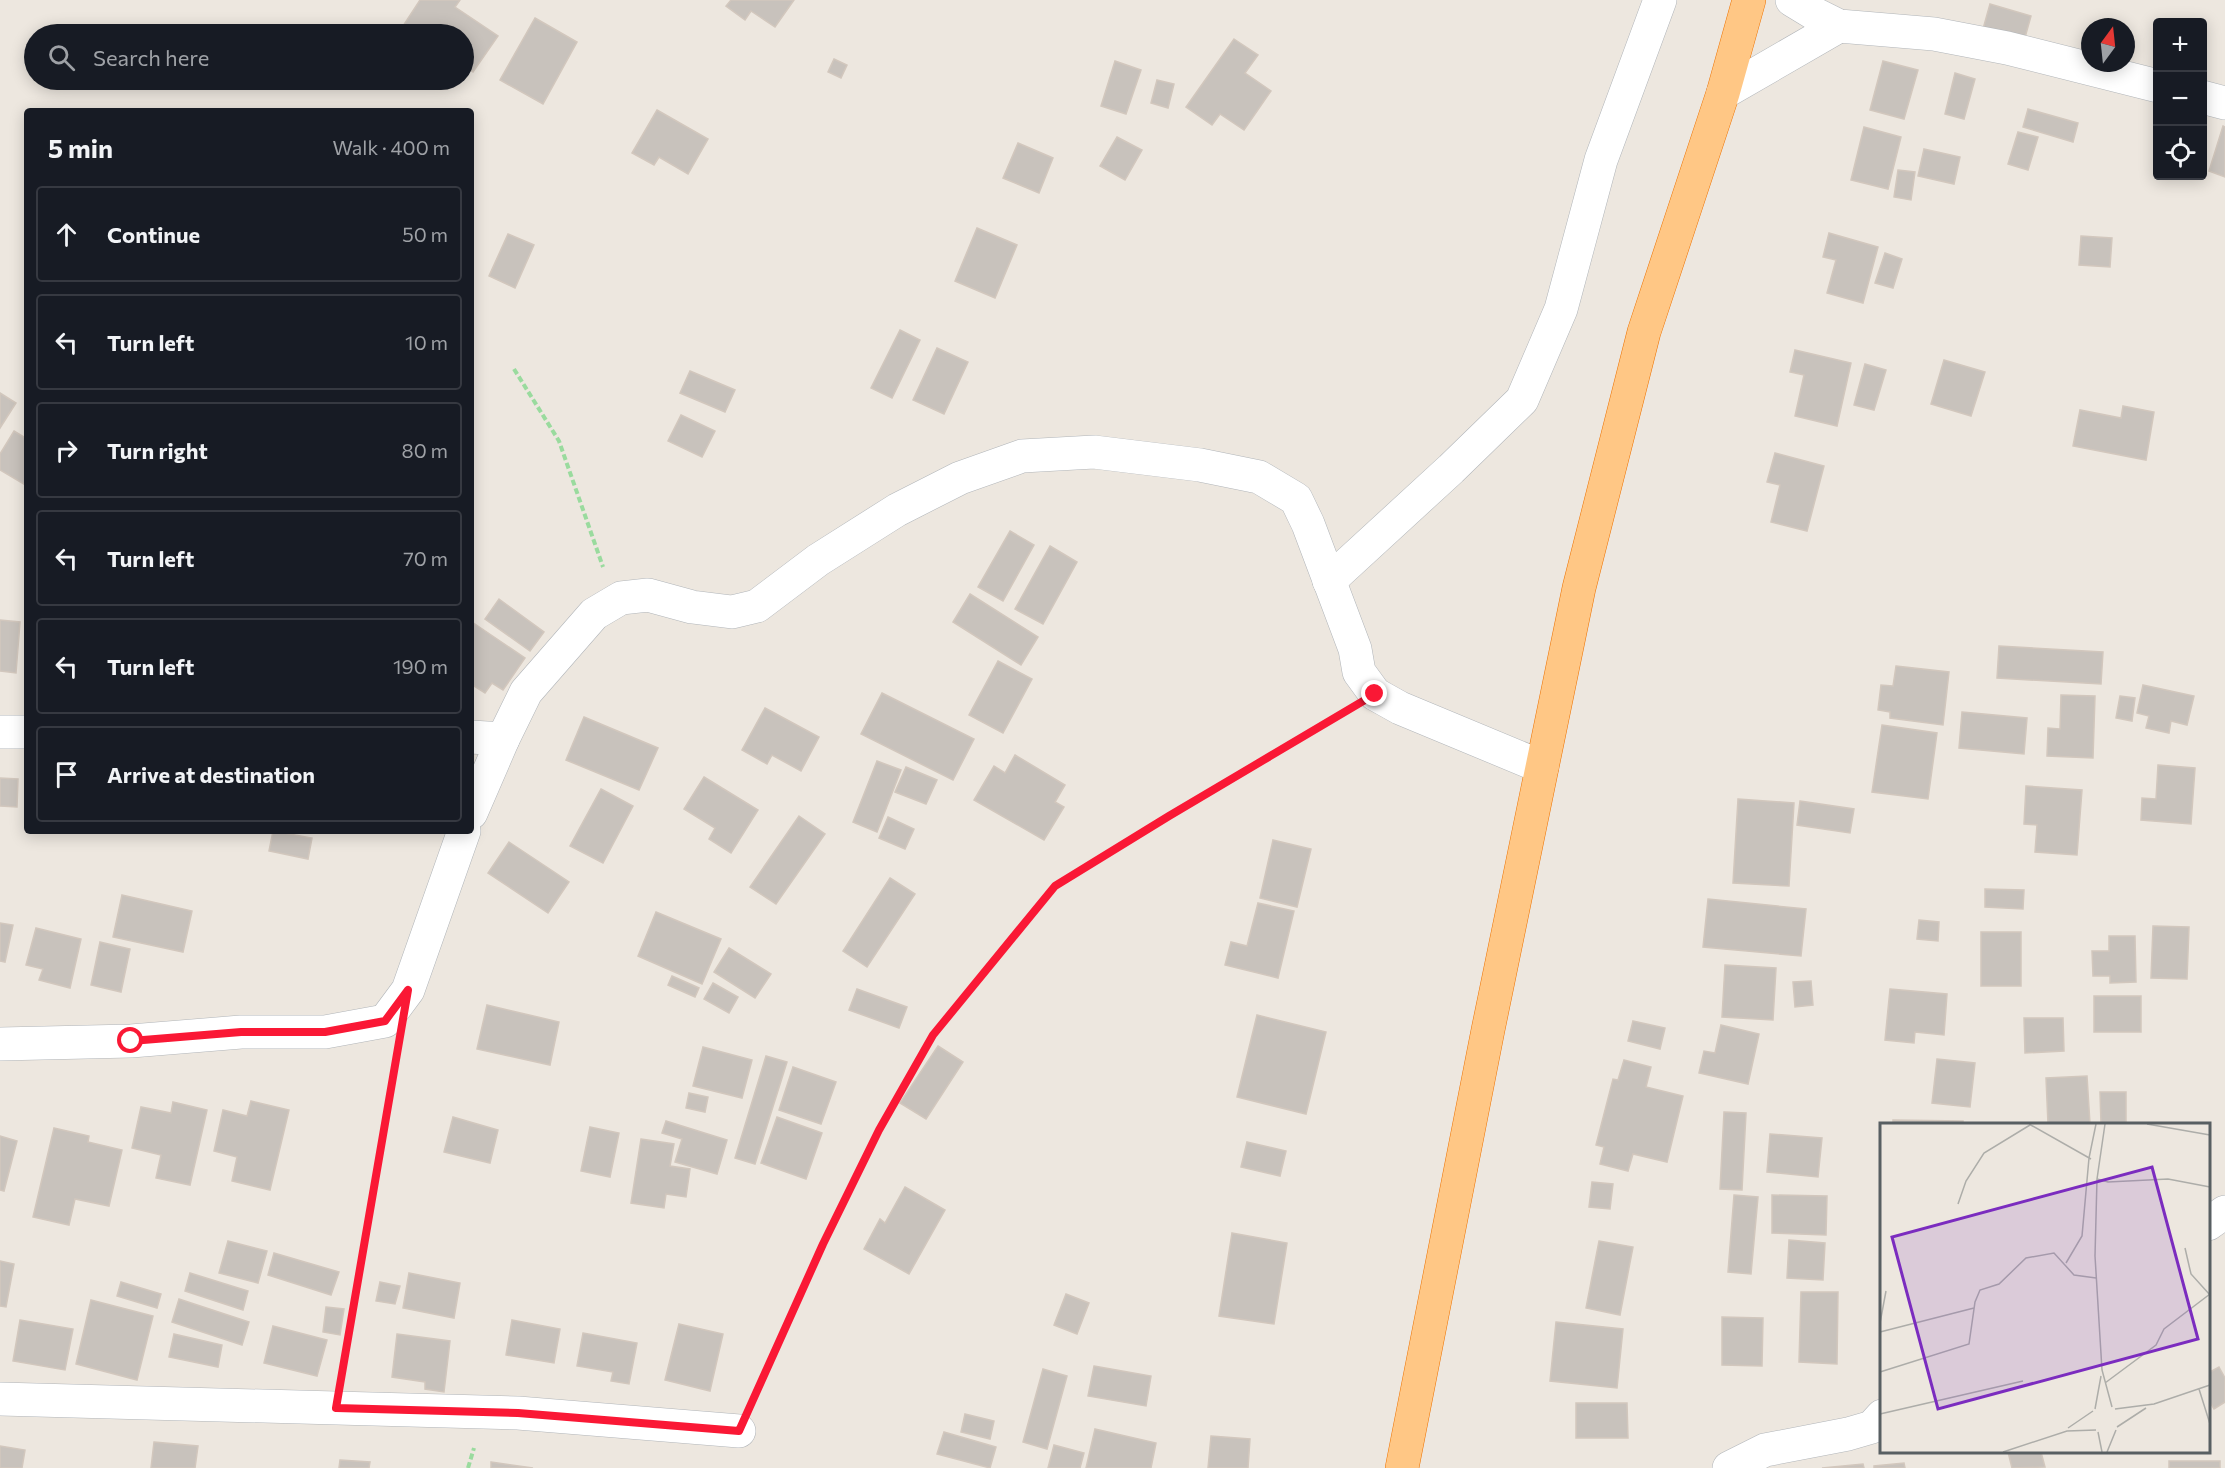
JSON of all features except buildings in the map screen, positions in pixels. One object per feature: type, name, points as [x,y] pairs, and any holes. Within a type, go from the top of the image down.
[{"type":"highway","points":[[1401,1468],[1579,588],[1644,332],[1723,93],[1749,0]]},
{"type":"street","points":[[1329,581],[1522,400],[1561,309],[1601,160],[1660,0]]},
{"type":"street","points":[[1792,0],[1839,26],[1934,34],[2007,48],[2153,85]]},
{"type":"street","points":[[1723,93],[1839,26]]},
{"type":"street","points":[[2207,98],[2225,103]]},
{"type":"street","points":[[474,799],[487,738],[594,614],[621,598],[648,596],[692,607],[732,612],[757,606],[818,560],[897,510],[960,478],[1022,456],[1094,452],[1200,465],[1259,477],[1296,499],[1308,524],[1355,650],[1359,672],[1375,694],[1400,708],[1542,767]]},
{"type":"street","points":[[0,732],[24,732]]},
{"type":"street","points":[[0,1044],[131,1041],[241,1032],[325,1032],[385,1021],[408,990],[463,834]]},
{"type":"street","points":[[2210,1223],[2225,1212]]},
{"type":"street","points":[[0,1399],[518,1413],[739,1431]]},
{"type":"street","points":[[1730,1468],[1765,1450],[1848,1434],[1872,1427],[1880,1417]]},
{"type":"path","points":[[514,369],[559,441],[615,602]]},
{"type":"path","points":[[739,1431],[823,1244],[879,1130],[933,1035],[1055,886],[1375,694]]},
{"type":"path","points":[[336,1408],[398,1048]]},
{"type":"route","points":[[131,1041],[241,1032],[325,1032],[385,1021],[408,990],[336,1408],[518,1413],[739,1431],[823,1244],[879,1130],[933,1035],[1055,886],[1375,694]]}]
